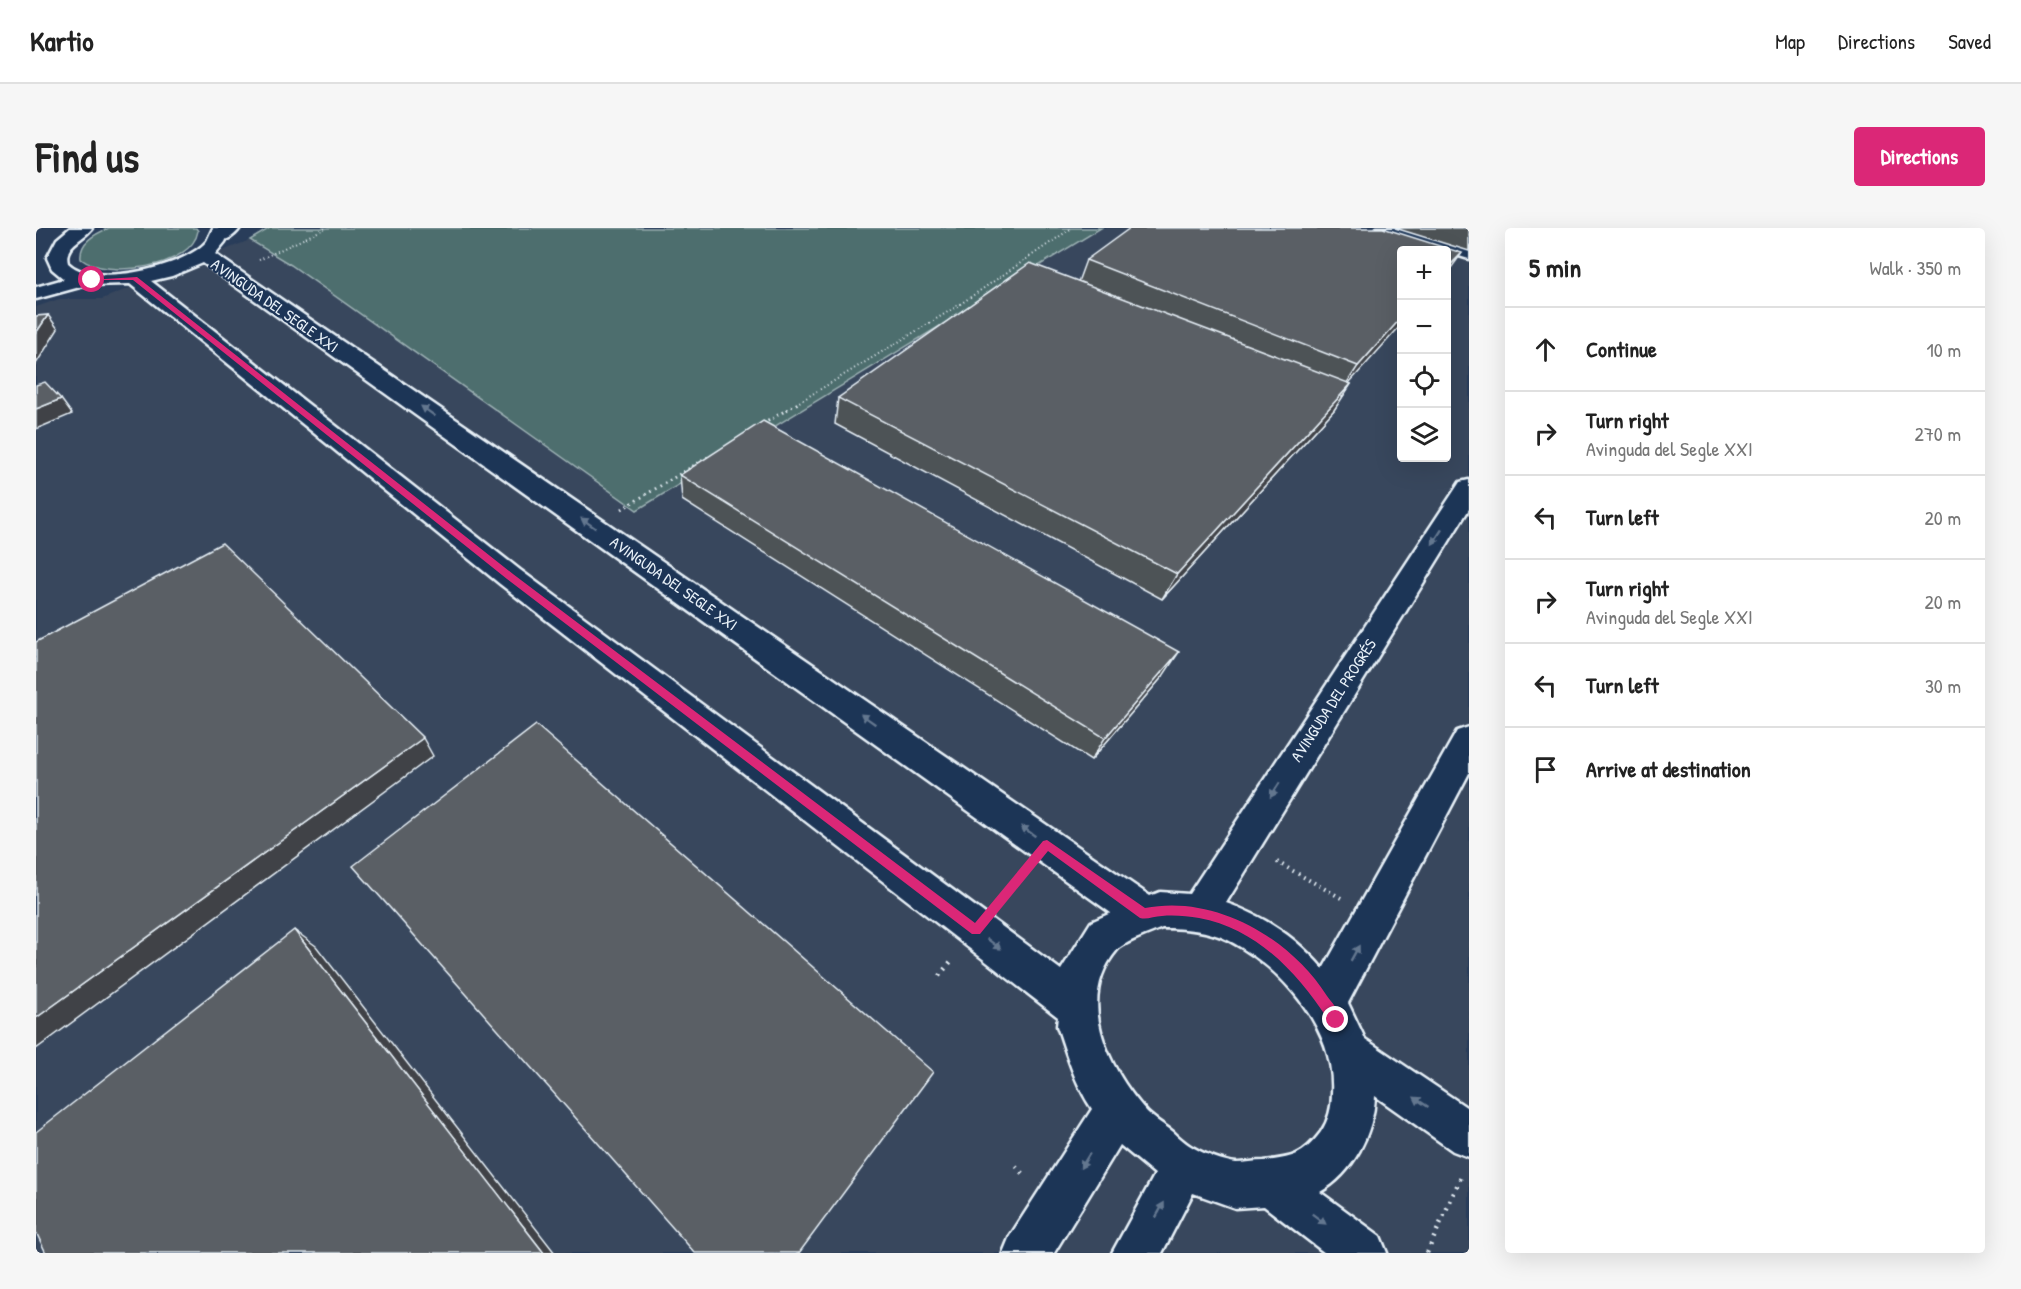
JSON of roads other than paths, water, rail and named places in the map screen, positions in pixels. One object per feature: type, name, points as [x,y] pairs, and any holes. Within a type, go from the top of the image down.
[{"type":"street","points":[[81,228],[65,240],[55,258],[66,273],[85,279],[135,278],[173,268],[219,236]]},
{"type":"street","points":[[1386,228],[1469,253]]},
{"type":"street","name":"AVINGUDA DEL SEGLE XXI","points":[[219,236],[1144,914]]},
{"type":"street","points":[[36,264],[57,252]]},
{"type":"street","points":[[135,278],[510,577],[1076,1006]]},
{"type":"street","points":[[36,293],[85,279]]},
{"type":"street","name":"AVINGUDA DEL PROGRÉS","points":[[1197,912],[1469,488]]},
{"type":"street","points":[[1326,1004],[1469,741]]},
{"type":"street","points":[[1160,910],[1197,912],[1234,924],[1268,943],[1300,970],[1336,1020],[1353,1073],[1352,1113],[1337,1147],[1311,1173],[1274,1185],[1239,1185],[1202,1175],[1183,1167],[1147,1142],[1116,1111],[1086,1059],[1078,1031],[1076,1006],[1082,968],[1089,952],[1113,928],[1144,914],[1160,910]]},
{"type":"street","points":[[1348,1052],[1467,1153]]},
{"type":"street","points":[[1027,1253],[1116,1111]]},
{"type":"street","points":[[1136,1253],[1183,1167]]},
{"type":"street","points":[[1274,1185],[1363,1253]]}]
